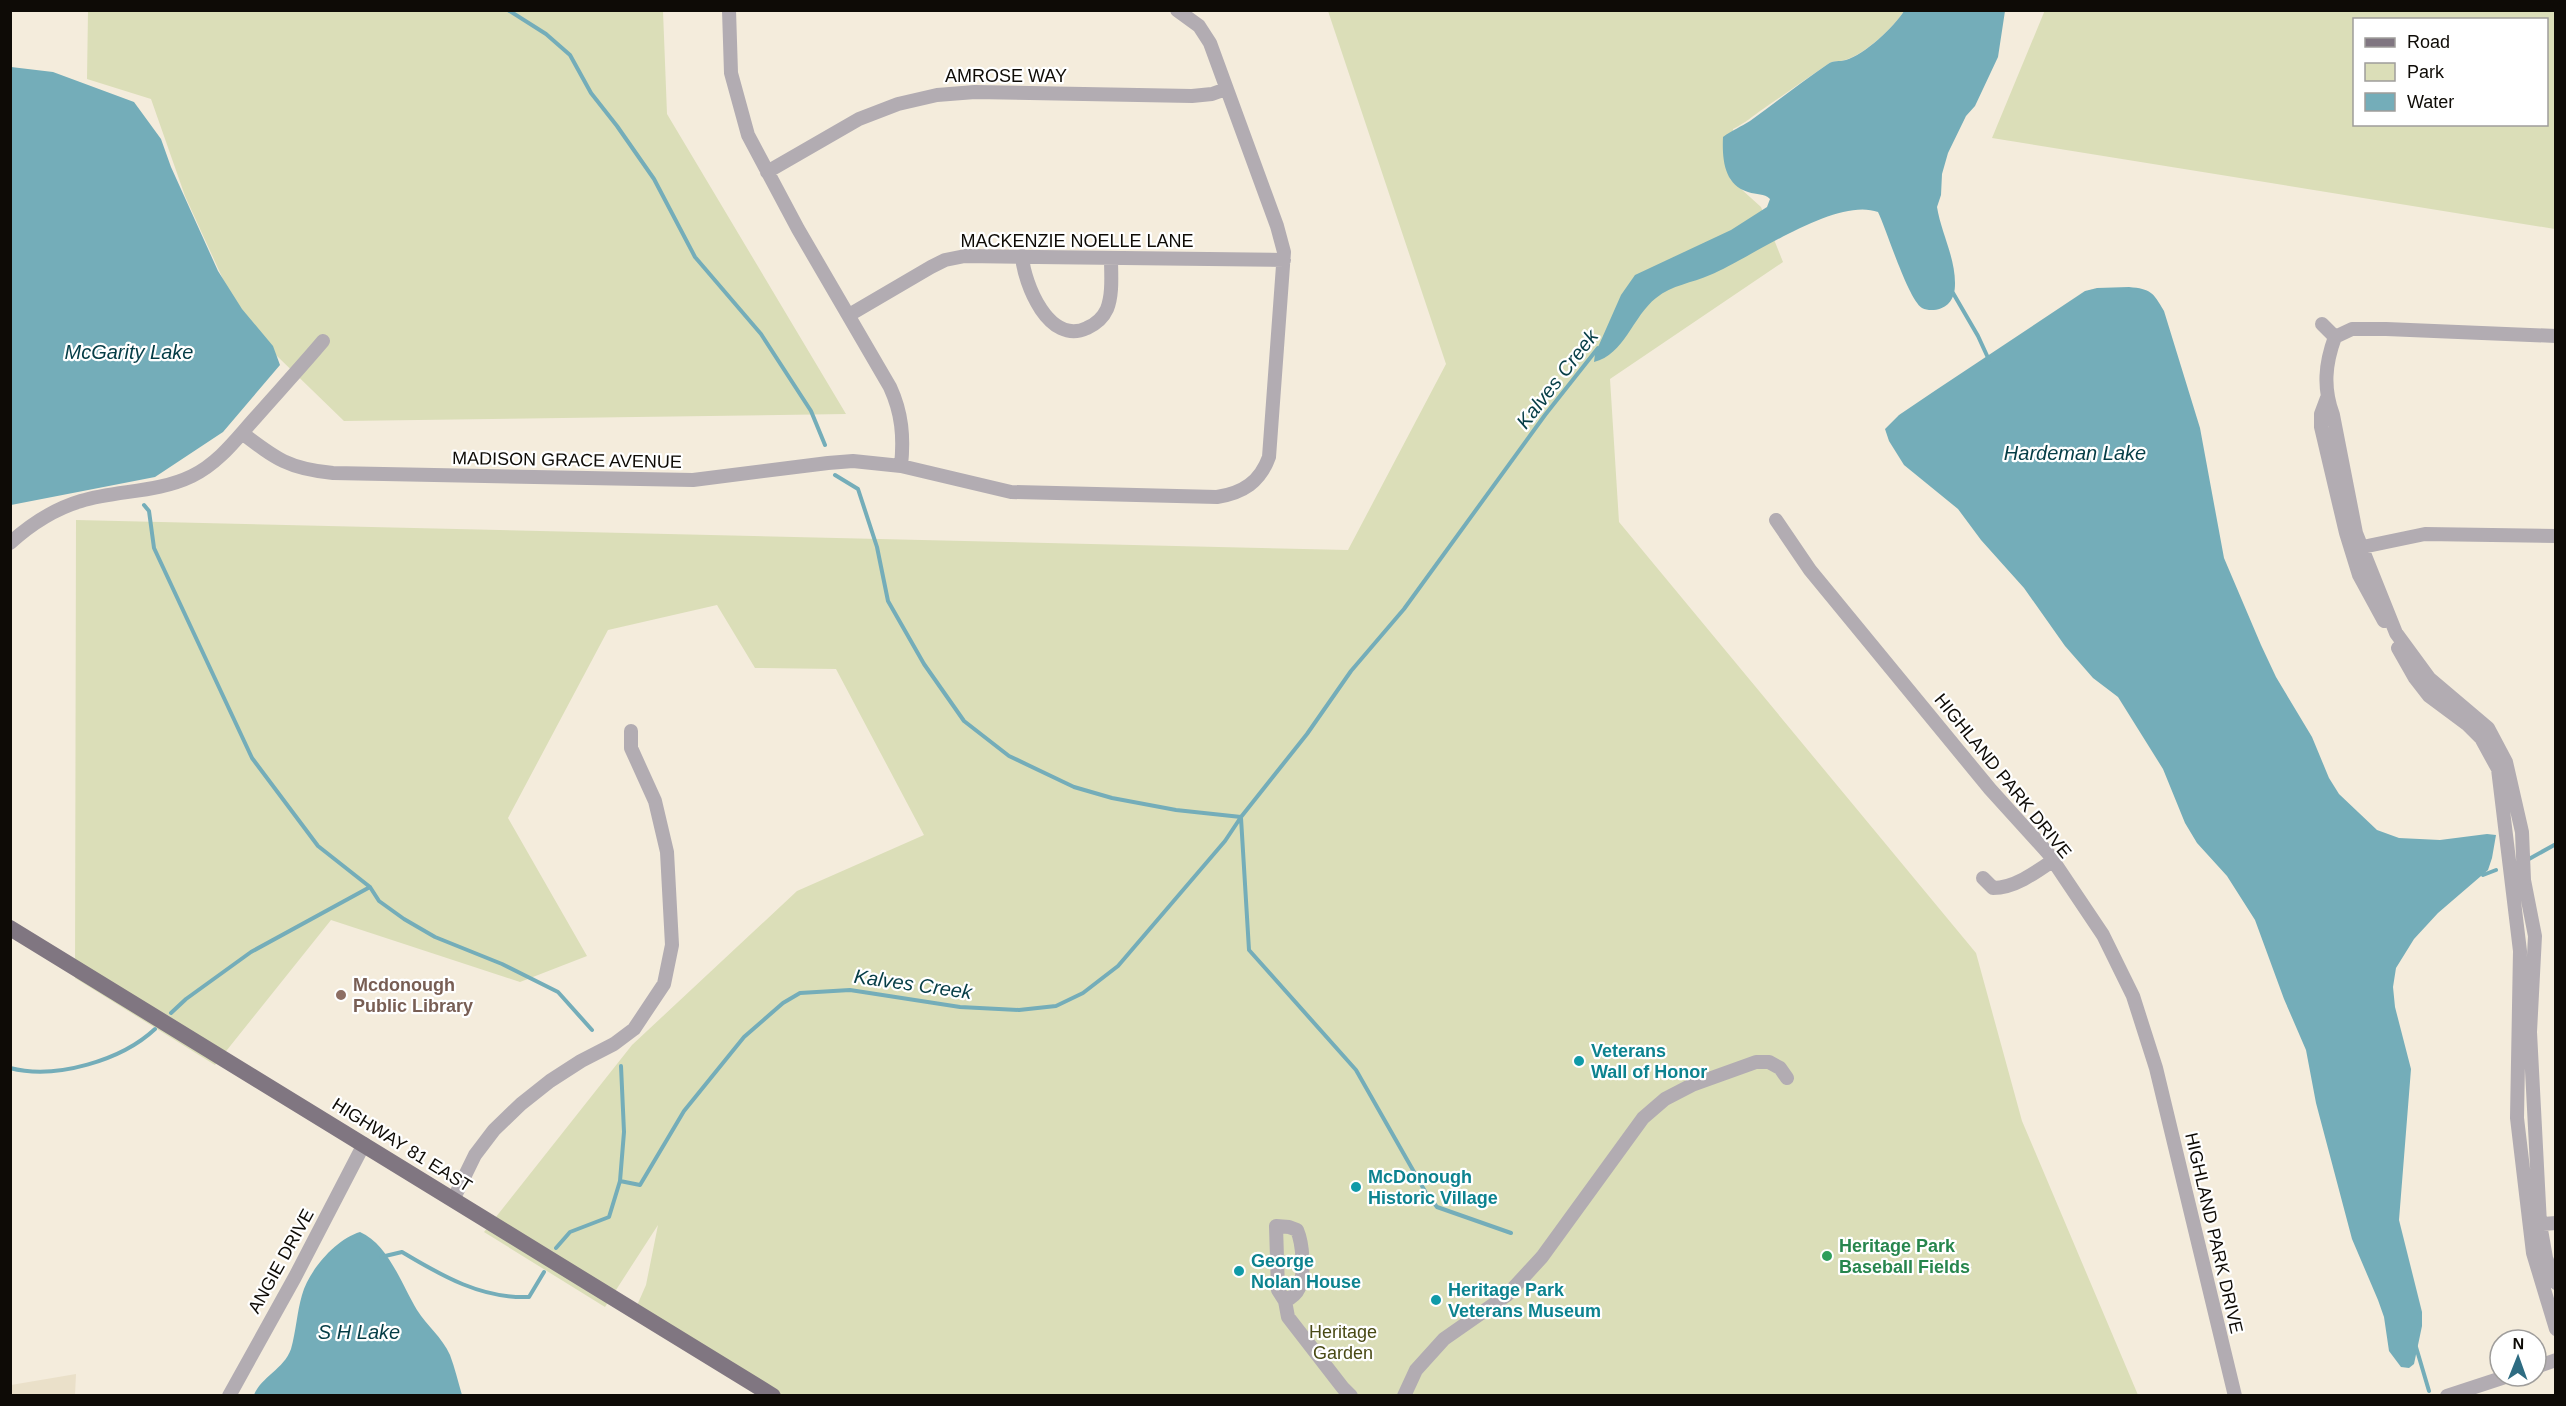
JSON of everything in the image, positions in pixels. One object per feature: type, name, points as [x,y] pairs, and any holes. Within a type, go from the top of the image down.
[{"type":"main road","name":"HIGHWAY 81 EAST","points":[[10,928],[773,1395]]},
{"type":"street","points":[[729,10],[729,58],[734,89],[748,135],[897,400],[903,432],[901,466]]},
{"type":"street","name":"MADISON GRACE AVENUE","points":[[242,433],[273,457],[289,465],[333,473],[693,480],[828,463],[864,462],[901,466],[1011,492],[1217,497],[1244,490],[1264,471],[1269,457],[1284,260],[1277,226],[1205,33],[1193,20],[1177,10]]},
{"type":"street","name":"AMROSE WAY","points":[[767,172],[858,119],[898,104],[937,94],[975,92],[1192,96],[1212,94],[1226,89]]},
{"type":"street","name":"MACKENZIE NOELLE LANE","points":[[849,315],[945,260],[974,256],[1284,260]]},
{"type":"street","points":[[1022,256],[1026,282],[1043,313],[1059,327],[1074,331],[1083,330],[1096,323],[1107,310],[1110,296],[1111,258]]},
{"type":"street","points":[[2322,324],[2335,337]]},
{"type":"street","points":[[2556,336],[2352,329],[2335,337],[2326,364],[2327,398],[2321,414],[2321,427],[2356,548],[2363,582],[2415,678],[2434,700],[2476,732],[2488,748],[2498,769],[2520,951],[2516,1107],[2535,1225],[2535,1262],[2556,1329]]},
{"type":"street","points":[[10,543],[33,524],[64,507],[82,501],[151,489],[191,477],[217,459],[323,341]]},
{"type":"street","name":"HIGHLAND PARK DRIVE","points":[[1776,520],[1810,570],[2052,861],[2103,935],[2133,996],[2156,1068],[2235,1395]]},
{"type":"street","points":[[2356,548],[2425,534],[2556,536]]},
{"type":"street","points":[[453,1200],[475,1155],[494,1130],[550,1081],[614,1044],[634,1029],[664,984],[672,945],[667,852],[655,801],[634,756],[631,731]]},
{"type":"street","points":[[1983,878],[1993,888],[2006,888],[2036,873],[2052,861]]},
{"type":"street","points":[[1404,1395],[1416,1370],[1444,1339],[1507,1295],[1542,1257],[1643,1118],[1665,1099],[1692,1085],[1756,1062],[1769,1062],[1780,1068],[1787,1077]]},
{"type":"street","name":"ANGIE DRIVE","points":[[229,1395],[295,1277],[364,1144]]},
{"type":"street","points":[[1285,1301],[1299,1290],[1302,1280],[1300,1237],[1297,1230],[1276,1219],[1278,1290],[1285,1301],[1288,1317],[1343,1388],[1351,1395]]},
{"type":"street","points":[[2535,1225],[2556,1223]]},
{"type":"street","points":[[2535,1225],[2556,1283]]},
{"type":"street","points":[[2447,1395],[2488,1382]]},
{"type":"shaded area","points":[[76,1374],[75,1395],[11,1395],[11,1385]]},
{"type":"green space","points":[[2045,10],[2555,11],[2555,229],[1992,138]]},
{"type":"green space","points":[[88,11],[663,11],[667,114],[846,414],[344,421],[243,323],[185,196],[151,99],[87,79]]},
{"type":"green space","name":"Heritage Garden","points":[[1328,11],[1904,11],[1869,47],[1853,57],[1830,63],[1733,129],[1730,179],[1761,207],[1783,262],[1610,379],[1619,522],[1976,953],[2022,1121],[2138,1395],[776,1395],[635,1310],[646,1285],[658,1225],[605,1307],[484,1232],[632,1045],[797,891],[924,835],[836,669],[755,668],[717,605],[608,630],[508,818],[587,956],[520,982],[331,920],[215,1065],[75,978],[76,520],[1348,550],[1446,364]]},
{"type":"water","points":[[1904,11],[2005,11],[1998,57],[1975,106],[1966,116],[1948,153],[1942,174],[1941,195],[1937,207],[1953,264],[1955,283],[1954,294],[1948,304],[1939,309],[1929,310],[1922,308],[1916,302],[1904,279],[1878,212],[1860,209],[1817,220],[1727,267],[1662,294],[1648,306],[1613,352],[1594,362],[1595,354],[1621,295],[1635,275],[1731,230],[1767,207],[1770,199],[1768,197],[1740,189],[1729,177],[1724,162],[1723,137],[1750,121],[1830,63],[1846,60],[1870,47]]},
{"type":"water","name":"McGarity Lake","points":[[11,67],[53,72],[134,102],[161,139],[171,167],[218,271],[242,309],[273,346],[280,365],[223,432],[155,477],[11,505]]},
{"type":"water","name":"Hardeman Lake","points":[[2129,287],[2147,290],[2164,311],[2200,428],[2224,558],[2276,677],[2312,737],[2329,778],[2339,794],[2377,830],[2399,838],[2440,840],[2496,835],[2488,870],[2438,913],[2414,939],[2396,968],[2393,987],[2395,1007],[2411,1069],[2399,1220],[2422,1312],[2422,1326],[2414,1364],[2409,1368],[2401,1367],[2389,1351],[2384,1317],[2352,1239],[2316,1103],[2306,1050],[2284,999],[2255,920],[2227,876],[2197,843],[2185,823],[2163,769],[2118,697],[2093,678],[2065,646],[2024,588],[1981,540],[1958,509],[1904,465],[1889,441],[1885,429],[1899,415],[2085,291],[2097,288]]},
{"type":"water","name":"S H Lake","points":[[360,1232],[370,1238],[386,1255],[417,1310],[447,1349],[462,1395],[254,1395],[262,1383],[288,1356],[302,1295],[317,1266],[333,1248]]},
{"type":"waterway","points":[[508,10],[546,34],[570,55],[591,93],[654,179],[695,257],[761,334],[811,411],[825,445]]},
{"type":"waterway","points":[[1953,293],[1989,360]]},
{"type":"waterway","name":"Kalves Creek","points":[[620,1181],[640,1185],[684,1111],[744,1037],[783,1003],[800,993],[850,990],[960,1007],[1019,1010],[1056,1006],[1083,993],[1118,966],[1225,841],[1241,817],[1307,734],[1351,671],[1404,609],[1545,415],[1598,348]]},
{"type":"waterway","points":[[835,475],[858,489],[877,547],[888,601],[924,664],[964,721],[1009,756],[1074,787],[1112,798],[1176,810],[1241,817]]},
{"type":"waterway","points":[[144,505],[149,511],[154,548],[252,758],[318,846],[370,887],[379,901],[404,919],[435,937],[502,964],[558,992],[592,1030]]},
{"type":"waterway","name":"Kalves Creek","points":[[1241,818],[1249,950],[1356,1070],[1426,1193],[1437,1207],[1511,1233]]},
{"type":"waterway","points":[[2529,859],[2556,844]]},
{"type":"waterway","points":[[2483,875],[2496,870]]},
{"type":"waterway","points":[[171,1013],[186,999],[251,952],[370,887]]},
{"type":"waterway","points":[[10,1068],[47,1071],[87,1065],[125,1050],[155,1029]]},
{"type":"waterway","points":[[556,1248],[570,1232],[609,1217],[620,1181],[624,1132],[621,1066]]},
{"type":"waterway","name":"Kalves Creek","points":[[381,1257],[402,1252],[463,1284],[512,1297],[529,1297],[544,1272]]},
{"type":"waterway","points":[[2416,1347],[2429,1391]]},
{"type":"place","name":"Mcdonough Public Library","points":[[341,995]]},
{"type":"place","name":"Veterans Wall of Honor","points":[[1579,1061]]},
{"type":"place","name":"McDonough Historic Village","points":[[1356,1187]]},
{"type":"place","name":"Heritage Park Baseball Fields","points":[[1827,1256]]},
{"type":"place","name":"George Nolan House","points":[[1239,1271]]},
{"type":"place","name":"Heritage Park Veterans Museum","points":[[1436,1300]]}]
